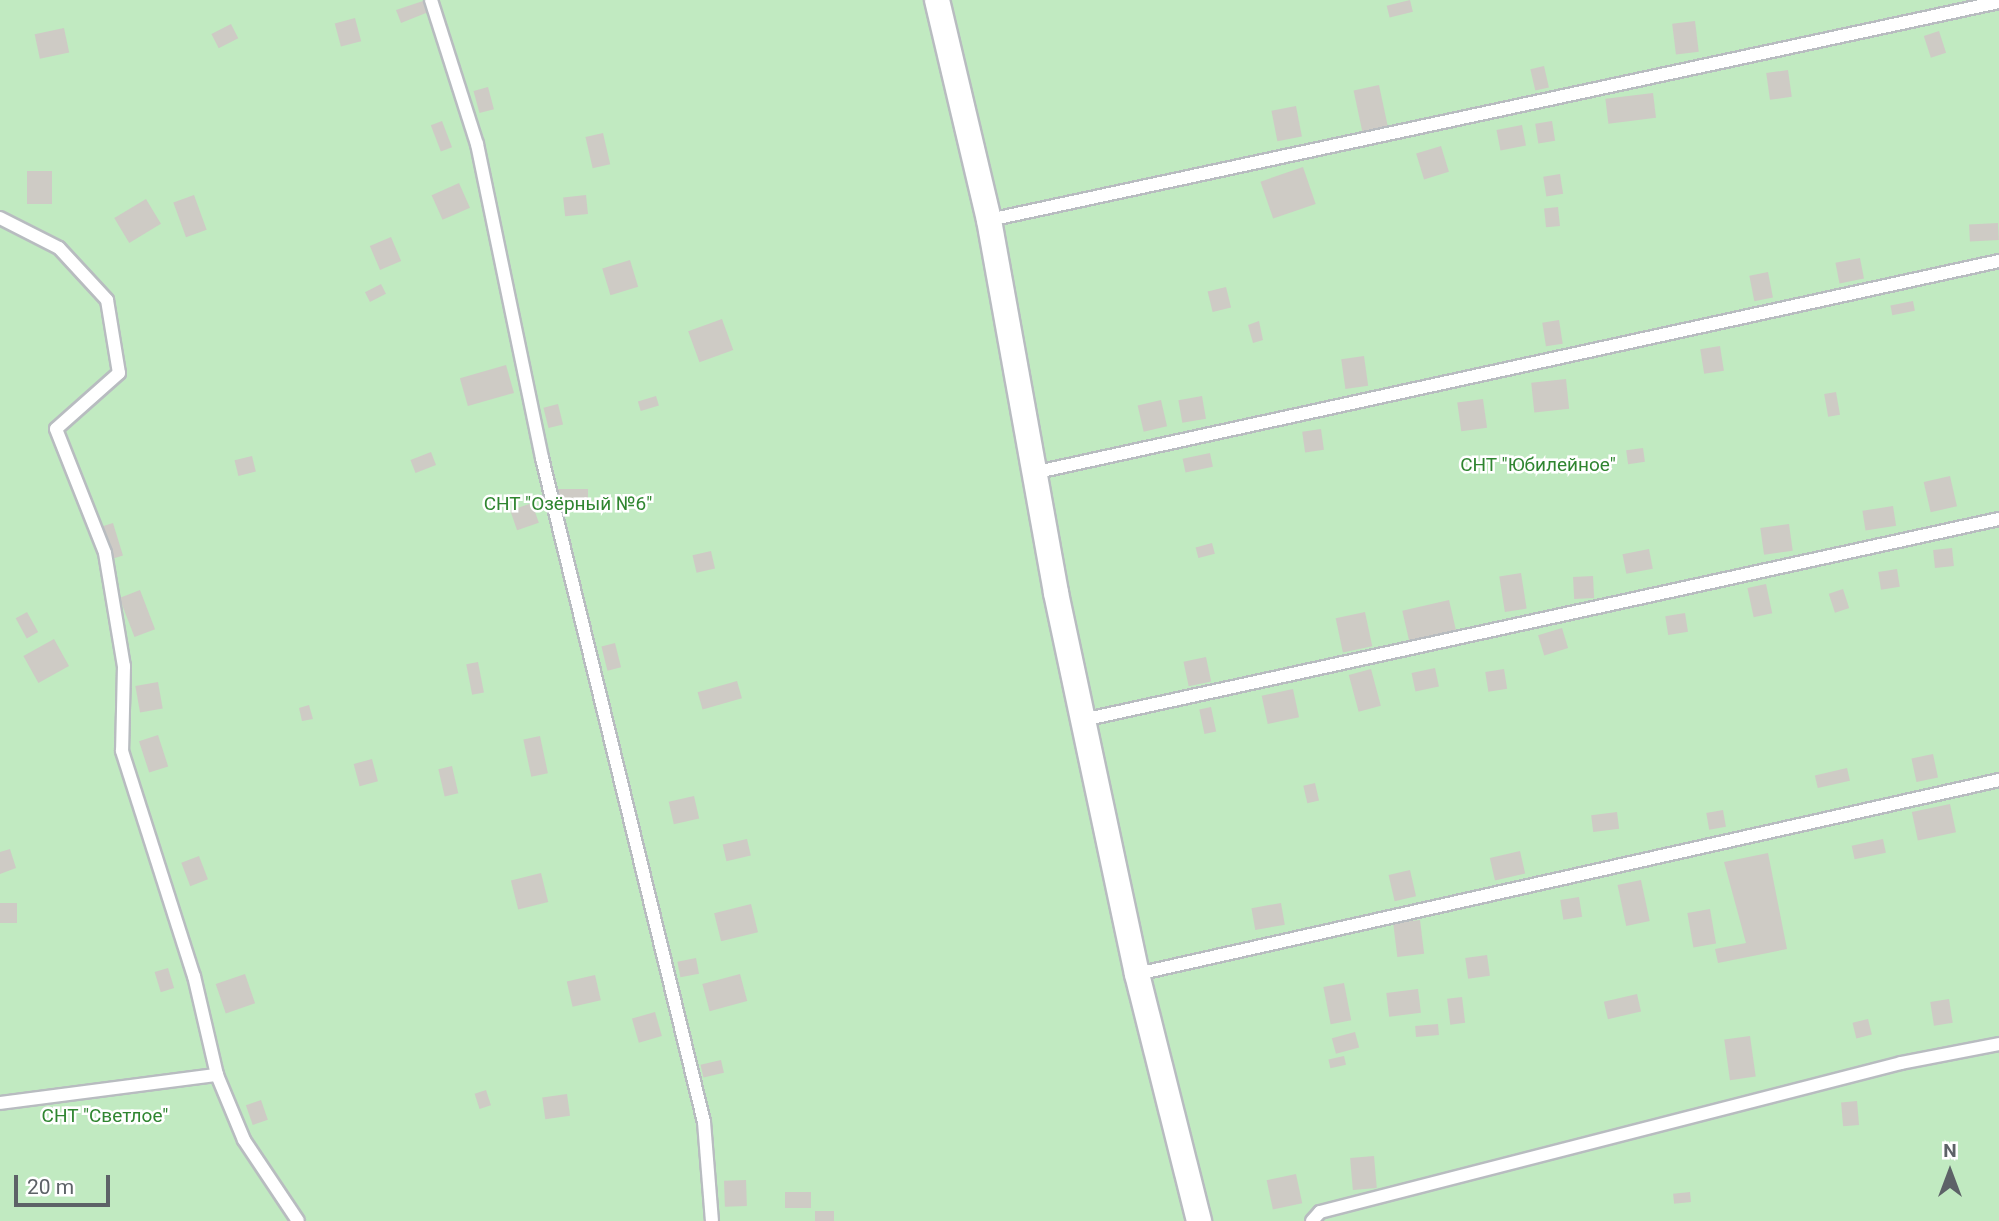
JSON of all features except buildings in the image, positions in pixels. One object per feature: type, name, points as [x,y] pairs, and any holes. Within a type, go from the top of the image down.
[{"type":"street","points":[[937,0],[989,220],[1037,472],[1056,593],[1087,719],[1138,974],[1199,1221]]},
{"type":"lane","points":[[431,0],[477,144],[542,458],[704,1122],[712,1221]]},
{"type":"lane","points":[[989,220],[1999,2]]},
{"type":"lane","points":[[0,218],[59,248],[107,300],[119,373],[56,429],[105,553],[124,666],[122,751],[194,976],[217,1075],[244,1140],[298,1221]]},
{"type":"lane","points":[[1037,472],[1999,261]]},
{"type":"lane","points":[[1087,719],[1999,519]]},
{"type":"lane","points":[[1138,974],[1999,780]]},
{"type":"lane","points":[[1312,1221],[1320,1213],[1901,1063],[1999,1044]]},
{"type":"lane","points":[[0,1103],[217,1075]]},
{"type":"green space","points":[[0,0],[1999,0],[1999,1221],[0,1221]]},
{"type":"park label","name":"СНТ \"Юбилейное\"","points":[[1538,465]]},
{"type":"park label","name":"СНТ \"Озёрный №6\"","points":[[568,504]]},
{"type":"park label","name":"СНТ \"Светлое\"","points":[[105,1116]]}]
